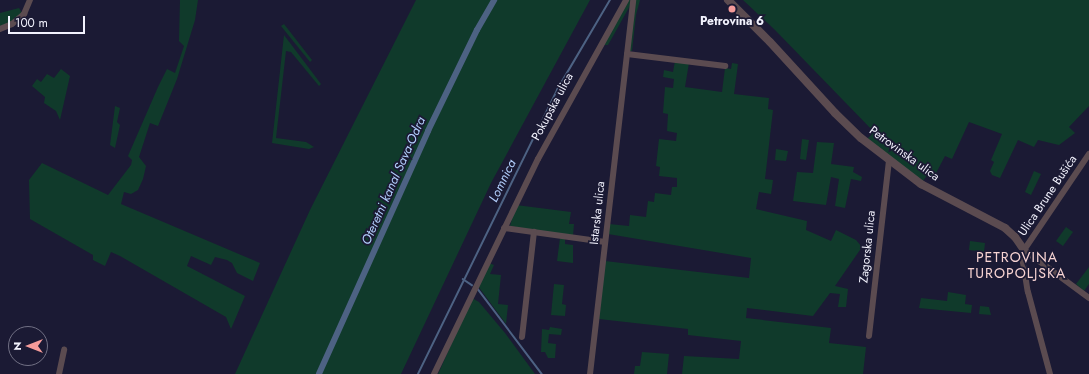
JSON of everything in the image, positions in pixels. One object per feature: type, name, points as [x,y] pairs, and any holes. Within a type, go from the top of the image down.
[{"type":"street","points":[[0,29],[12,24],[24,14],[28,8],[30,0]]},
{"type":"street","name":"Pokupska ulica","points":[[434,374],[472,292],[541,152],[626,0]]},
{"type":"street","name":"Istarska ulica","points":[[590,374],[632,0]]},
{"type":"street","name":"Petrovinska ulica","points":[[728,0],[770,42],[844,123],[889,160],[932,190],[1005,228],[1016,237],[1024,250],[1089,298]]},
{"type":"street","points":[[627,54],[725,66]]},
{"type":"street","name":"Ulica Brune Bušića","points":[[1024,250],[1089,154]]},
{"type":"street","name":"Zagorska ulica","points":[[869,336],[889,160]]},
{"type":"street","points":[[504,228],[605,242]]},
{"type":"street","points":[[522,337],[534,232]]},
{"type":"street","points":[[1024,250],[1023,262],[1028,292],[1050,374]]},
{"type":"street","points":[[59,374],[64,350]]},
{"type":"green space","points":[[180,0],[198,0],[195,20],[177,79],[158,126],[150,123],[139,157],[146,166],[143,179],[138,190],[131,194],[124,192],[121,204],[260,263],[253,281],[237,273],[232,263],[227,260],[215,257],[211,265],[191,256],[187,266],[245,296],[231,329],[226,317],[120,256],[111,252],[105,266],[93,260],[93,255],[30,219],[29,180],[42,163],[108,195],[131,165],[132,160],[128,156],[158,87],[167,69],[175,73],[184,46],[179,41]]},
{"type":"green space","points":[[416,0],[590,0],[491,183],[401,374],[235,374],[310,210]]},
{"type":"green space","points":[[628,0],[631,0],[631,4],[608,45],[603,45]]},
{"type":"green space","points":[[634,0],[640,0],[636,15],[632,51],[629,51]]},
{"type":"green space","points":[[743,0],[1089,0],[1089,106],[1069,127],[1075,133],[1059,145],[1038,140],[1034,147],[1018,140],[1000,178],[992,175],[990,171],[994,162],[991,160],[1002,134],[969,122],[952,159],[945,156],[934,177],[928,174],[923,181],[867,139],[874,132],[775,30]]},
{"type":"green space","points":[[19,8],[22,13],[11,22],[0,27],[0,13]]},
{"type":"green space","points":[[284,24],[312,60],[310,62],[281,26]]},
{"type":"green space","points":[[284,35],[321,84],[319,86],[291,52],[286,51],[276,138],[306,142],[314,147],[309,149],[272,143]]},
{"type":"green space","points":[[675,61],[689,63],[685,87],[722,92],[725,68],[731,69],[732,63],[738,64],[734,94],[769,98],[768,109],[773,110],[765,179],[773,180],[771,194],[759,192],[756,209],[807,221],[806,230],[831,241],[836,230],[856,240],[862,247],[835,286],[848,289],[846,307],[838,307],[840,294],[830,293],[813,316],[747,308],[746,318],[831,328],[829,343],[866,347],[863,374],[682,374],[684,356],[739,359],[741,341],[688,335],[688,329],[599,319],[605,261],[749,278],[751,258],[608,234],[609,224],[629,226],[630,215],[646,217],[648,201],[654,202],[655,193],[671,195],[672,187],[677,187],[677,178],[659,176],[660,167],[656,166],[659,139],[676,141],[677,133],[667,131],[668,114],[663,113],[665,87],[673,88],[674,79],[663,77],[664,70],[673,72]]},
{"type":"green space","points":[[61,69],[70,76],[60,120],[56,111],[44,103],[45,97],[32,86],[37,79],[41,82],[47,74],[54,78]]},
{"type":"green space","points":[[115,106],[120,108],[117,122],[120,125],[115,148],[110,145]]},
{"type":"green space","points":[[802,139],[809,140],[806,160],[800,159]]},
{"type":"green space","points":[[817,142],[834,143],[831,164],[854,167],[853,172],[862,177],[861,181],[851,179],[845,208],[835,206],[839,179],[831,177],[826,205],[793,201],[797,172],[813,173]]},
{"type":"green space","points":[[776,149],[788,151],[786,161],[775,160]]},
{"type":"green space","points":[[1034,171],[1041,174],[1031,195],[1025,192]]},
{"type":"green space","points":[[516,205],[571,212],[569,224],[574,224],[573,236],[510,226]]},
{"type":"green space","points":[[1066,227],[1073,232],[1063,246],[1056,241]]},
{"type":"green space","points":[[560,238],[565,239],[565,244],[573,245],[573,263],[557,261]]},
{"type":"green space","points":[[970,241],[985,243],[984,252],[969,250]]},
{"type":"green space","points":[[489,263],[494,265],[490,274],[501,275],[498,304],[508,305],[506,324],[478,286]]},
{"type":"green space","points":[[1089,267],[1089,284],[1084,291],[1076,284]]},
{"type":"green space","points":[[554,284],[564,285],[562,304],[566,305],[565,316],[551,315]]},
{"type":"green space","points":[[948,292],[966,295],[965,304],[972,305],[971,313],[919,308],[921,298],[947,301]]},
{"type":"green space","points":[[472,298],[479,302],[505,333],[535,374],[438,374]]},
{"type":"green space","points":[[980,306],[989,307],[991,315],[979,314]]},
{"type":"green space","points":[[550,327],[562,329],[561,335],[549,334],[548,343],[556,344],[555,358],[548,358],[545,352],[541,352],[542,329],[549,330]]},
{"type":"green space","points":[[642,352],[669,354],[667,374],[634,374],[635,366],[640,366]]},
{"type":"waterway","name":"Oteretni kanal Sava-Odra","points":[[319,374],[428,131],[477,30],[494,0]]},
{"type":"waterway","name":"Lomnica","points":[[418,374],[557,90],[610,0]]},
{"type":"waterway","points":[[463,279],[472,285]]},
{"type":"waterway","points":[[478,289],[542,374]]},
{"type":"place","name":"Petrovina 6","points":[[732,9]]},
{"type":"district","name":"PETROVINA TUROPOLJSKA","points":[[1017,266]]}]
